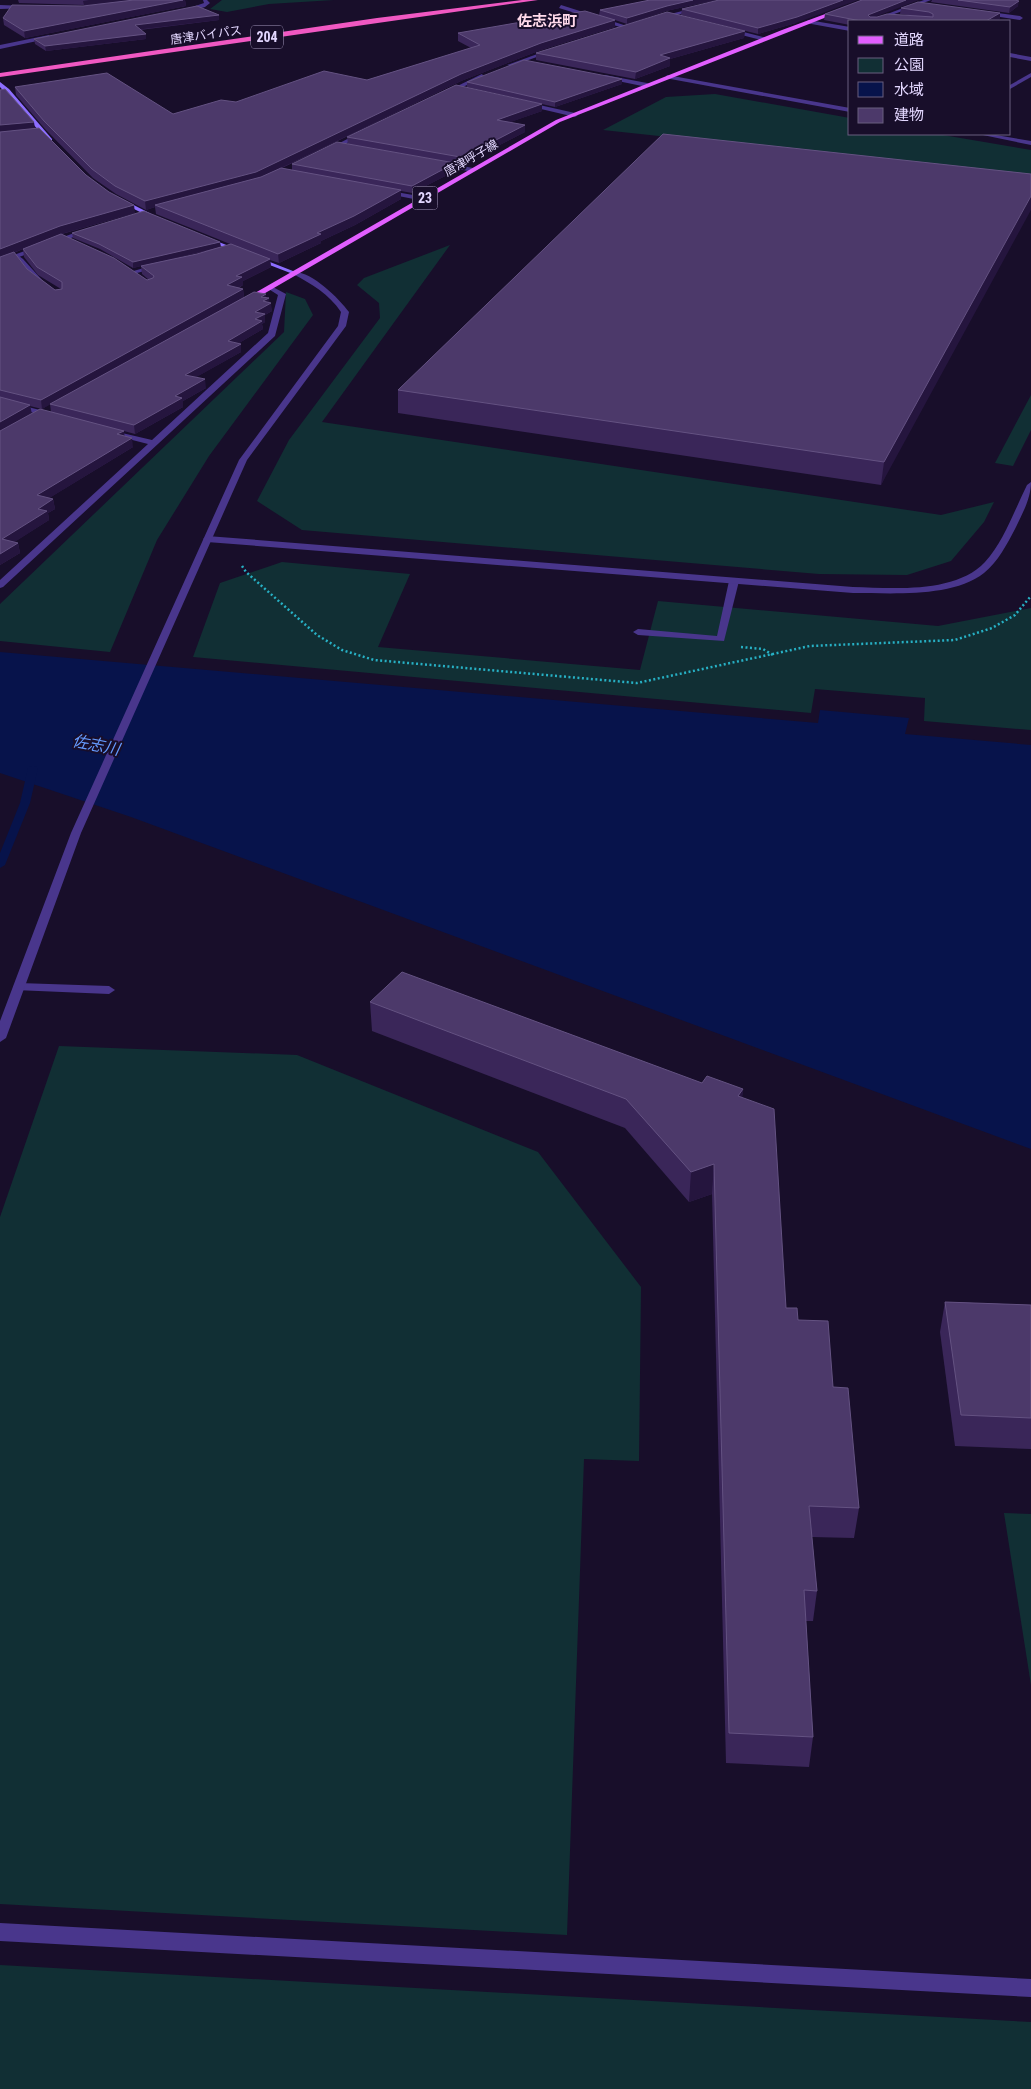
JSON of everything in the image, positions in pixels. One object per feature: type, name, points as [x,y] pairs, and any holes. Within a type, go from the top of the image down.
[{"type":"highway","name":"唐津バイパス","points":[[0,75],[387,19],[535,0]]},
{"type":"highway","name":"唐津バイパス","points":[[0,69],[164,44]]},
{"type":"main road","name":"唐津呼子線","points":[[235,306],[558,121],[765,38],[868,0]]},
{"type":"main road","points":[[0,84],[56,145]]},
{"type":"main road","points":[[113,197],[163,221]]},
{"type":"main road","points":[[197,235],[295,273]]},
{"type":"main road","points":[[33,418],[41,413]]},
{"type":"street","points":[[177,12],[203,6],[207,3],[205,0]]},
{"type":"street","points":[[650,20],[731,0]]},
{"type":"street","points":[[875,20],[929,0]]},
{"type":"street","points":[[919,4],[938,6]]},
{"type":"street","points":[[0,7],[37,8]]},
{"type":"street","points":[[561,7],[625,28]]},
{"type":"street","points":[[974,12],[1020,18]]},
{"type":"street","points":[[667,15],[685,19]]},
{"type":"street","points":[[887,16],[903,18]]},
{"type":"street","points":[[808,22],[848,30]]},
{"type":"street","points":[[616,30],[633,25]]},
{"type":"street","points":[[720,28],[765,38]]},
{"type":"street","points":[[0,47],[60,35]]},
{"type":"street","points":[[506,67],[562,47]]},
{"type":"street","points":[[1011,55],[1031,53]]},
{"type":"street","points":[[1011,55],[1031,59]]},
{"type":"street","points":[[522,61],[532,63]]},
{"type":"street","points":[[438,97],[489,74]]},
{"type":"street","points":[[1011,86],[1031,75]]},
{"type":"street","points":[[599,76],[647,85]]},
{"type":"street","points":[[667,78],[848,110]]},
{"type":"street","points":[[455,88],[464,90]]},
{"type":"street","points":[[519,102],[575,114]]},
{"type":"street","points":[[321,154],[369,130]]},
{"type":"street","points":[[33,132],[42,131]]},
{"type":"street","points":[[987,135],[1031,143]]},
{"type":"street","points":[[336,146],[346,148]]},
{"type":"street","points":[[434,163],[473,170]]},
{"type":"street","points":[[376,190],[424,199]]},
{"type":"street","points":[[137,216],[154,212]]},
{"type":"street","points":[[0,262],[62,238],[95,228]]},
{"type":"street","points":[[62,238],[79,245]]},
{"type":"street","points":[[222,251],[231,248]]},
{"type":"street","points":[[17,257],[23,261],[31,275],[45,284]]},
{"type":"street","points":[[133,272],[168,264]]},
{"type":"street","points":[[125,268],[144,280]]},
{"type":"street","points":[[0,1038],[76,833],[244,460],[342,326],[345,312],[336,298],[320,286],[295,273]]},
{"type":"street","points":[[0,585],[272,334],[282,294],[269,287]]},
{"type":"street","points":[[0,402],[41,413],[50,412]]},
{"type":"street","points":[[98,428],[154,443]]},
{"type":"street","points":[[207,539],[854,590],[914,591],[953,584],[981,572],[998,552],[1031,485]]},
{"type":"street","points":[[638,632],[721,639],[734,581]]},
{"type":"street","points":[[19,987],[109,990]]},
{"type":"street","points":[[0,1932],[1031,1988]]},
{"type":"path","points":[[721,639],[730,646],[763,650],[773,655]]},
{"type":"green space","points":[[222,0],[334,0],[269,4],[227,12],[210,9]]},
{"type":"green space","points":[[715,94],[848,118],[848,135],[943,135],[1031,150],[1031,176],[603,130],[666,97]]},
{"type":"green space","points":[[450,245],[322,422],[941,515],[994,502],[984,522],[951,561],[907,575],[819,574],[302,530],[257,501],[289,440],[380,318],[379,303],[357,285],[364,278]]},
{"type":"green space","points":[[286,292],[305,299],[313,315],[209,456],[157,540],[110,652],[0,641],[0,604],[284,332]]},
{"type":"green space","points":[[1031,395],[1031,430],[1013,466],[995,463]]},
{"type":"green space","points":[[282,562],[410,574],[378,647],[640,670],[658,601],[938,626],[1031,608],[1031,730],[924,721],[925,698],[815,689],[811,713],[193,657],[220,583]]},
{"type":"green space","points":[[59,1046],[297,1055],[538,1152],[641,1287],[639,1461],[584,1459],[567,1935],[0,1904],[0,1217]]},
{"type":"green space","points":[[1004,1513],[1031,1514],[1031,1685]]},
{"type":"green space","points":[[0,1965],[1031,2022],[1031,2089],[0,2089]]},
{"type":"water","name":"佐志川","points":[[0,652],[818,723],[820,710],[909,718],[905,734],[1031,745],[1031,1149],[131,817],[0,773]]},
{"type":"building","points":[[134,0],[183,0],[24,31],[3,18],[12,5],[83,6]]},
{"type":"building","points":[[650,0],[693,0],[627,18],[600,10]]},
{"type":"building","points":[[719,0],[843,0],[797,17],[758,28],[682,9]]},
{"type":"building","points":[[862,0],[906,0],[868,15],[870,17],[887,14],[933,17],[933,14],[929,12],[901,8],[918,2],[1000,13],[988,20],[856,20],[825,14]]},
{"type":"building","points":[[958,0],[1015,0],[1019,1],[1010,7]]},
{"type":"building","points":[[197,6],[219,15],[135,25],[146,34],[45,46],[34,39]]},
{"type":"building","points":[[585,11],[615,20],[541,43],[461,74],[256,172],[145,201],[115,186],[92,169],[44,121],[15,87],[107,73],[173,114],[221,100],[236,102],[324,71],[367,80],[480,45],[458,33]]},
{"type":"building","points":[[667,12],[745,31],[660,55],[670,58],[636,72],[536,53]]},
{"type":"building","points":[[524,60],[622,79],[555,102],[467,82]]},
{"type":"building","points":[[456,85],[542,104],[497,120],[525,125],[469,154],[472,154],[466,158],[347,137]]},
{"type":"building","points":[[5,89],[34,122],[0,125],[0,90]]},
{"type":"building","points":[[39,128],[86,175],[109,192],[134,205],[60,226],[0,249],[0,132]]},
{"type":"building","points":[[663,134],[1031,174],[1031,196],[884,462],[398,390]]},
{"type":"building","points":[[337,142],[455,163],[412,186],[292,164]]},
{"type":"building","points":[[281,168],[401,190],[354,216],[317,233],[321,234],[278,254],[155,205],[261,177]]},
{"type":"building","points":[[144,211],[220,242],[133,262],[99,244],[72,233]]},
{"type":"building","points":[[61,234],[114,258],[147,280],[154,276],[141,266],[197,254],[231,244],[270,259],[236,276],[242,277],[227,285],[243,289],[41,400],[0,390],[0,257],[14,252],[27,269],[55,290],[62,289],[62,282],[37,267],[23,249]]},
{"type":"building","points":[[254,292],[266,294],[261,297],[269,298],[263,301],[271,303],[255,312],[265,314],[255,319],[262,321],[228,341],[241,344],[185,375],[205,379],[175,396],[182,398],[134,425],[50,404]]},
{"type":"building","points":[[0,397],[30,405],[0,422]]},
{"type":"building","points":[[40,409],[124,431],[117,434],[132,438],[37,495],[53,499],[38,509],[47,511],[2,539],[18,543],[0,554],[0,431]]},
{"type":"building","points":[[402,972],[702,1083],[707,1076],[743,1089],[738,1096],[774,1109],[786,1308],[797,1308],[798,1320],[828,1321],[833,1387],[848,1388],[859,1508],[809,1506],[817,1591],[804,1590],[813,1737],[729,1733],[714,1164],[691,1172],[626,1099],[370,1002]]},
{"type":"building","points":[[945,1302],[1031,1305],[1031,1418],[961,1415]]},
{"type":"waterway","points":[[0,865],[25,803],[33,768]]},
{"type":"district","name":"佐志浜町","points":[[547,21]]}]
